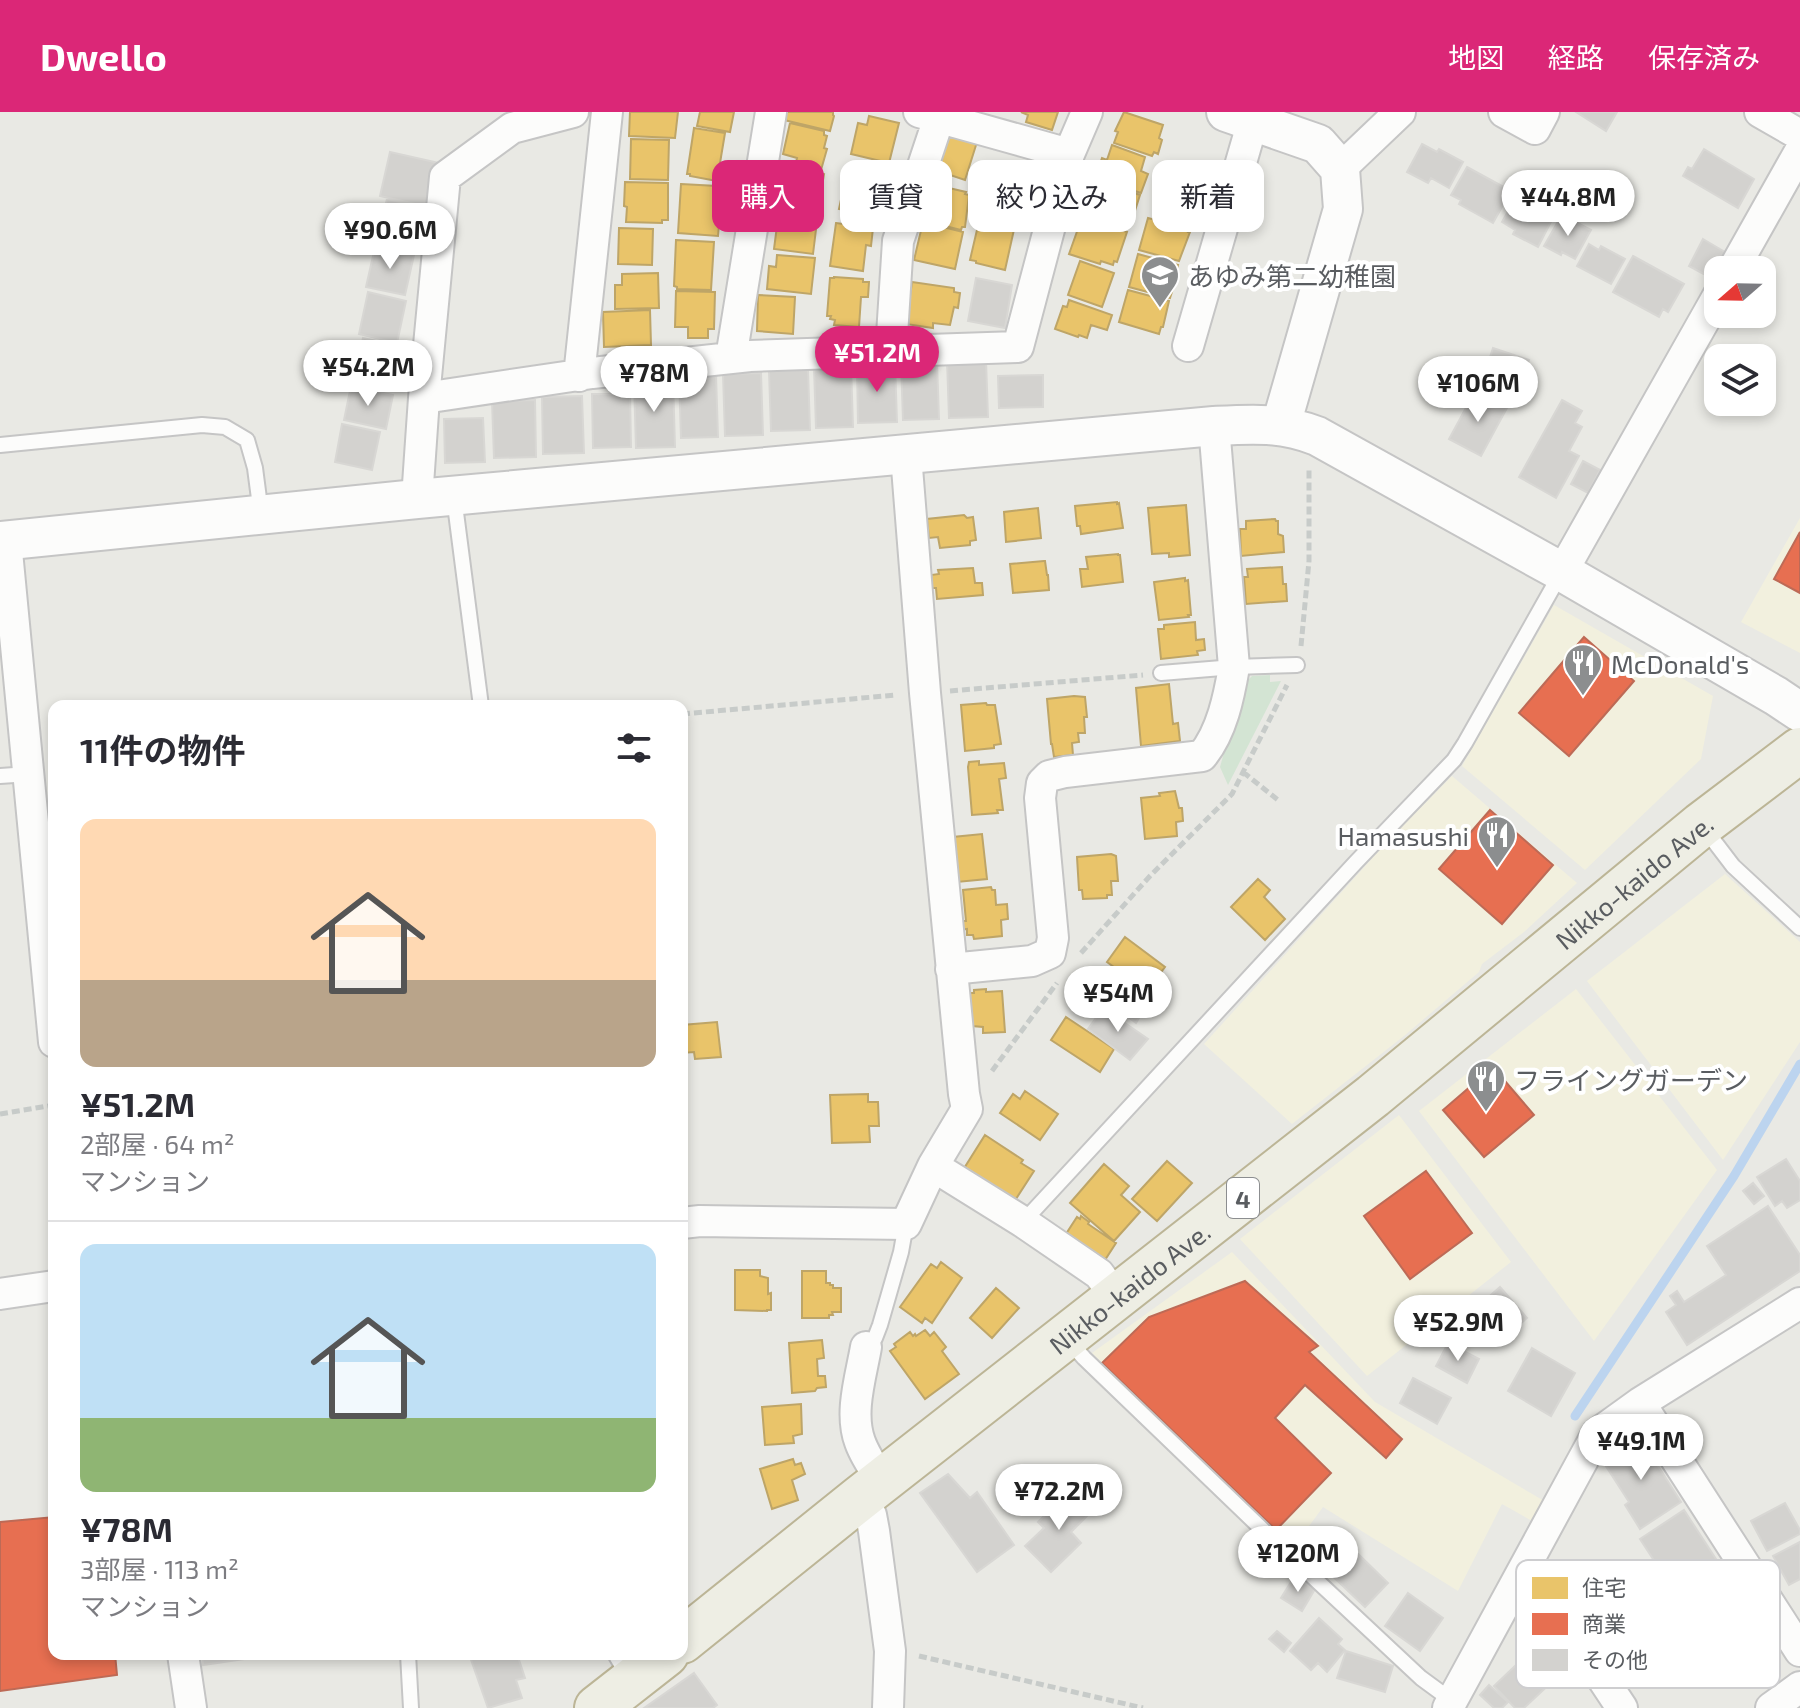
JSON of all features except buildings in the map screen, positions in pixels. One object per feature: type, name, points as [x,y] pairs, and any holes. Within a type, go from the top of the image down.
[{"type":"highway","name":"Nikko-kaido Ave.","points":[[688,1636],[1373,1096],[1701,825],[1800,750]]},
{"type":"highway","points":[[597,1708],[624,1668],[648,1660]]},
{"type":"street","points":[[417,499],[445,177],[512,128],[573,112]]},
{"type":"street","points":[[579,376],[607,112]]},
{"type":"street","points":[[731,358],[771,112]]},
{"type":"street","points":[[424,398],[731,358],[1018,347],[1069,154],[1087,112]]},
{"type":"street","points":[[1340,169],[1400,112]]},
{"type":"street","points":[[1504,112],[1535,129],[1544,112]]},
{"type":"street","points":[[1760,112],[1800,135]]},
{"type":"street","points":[[891,351],[898,241],[929,115],[1069,154]]},
{"type":"street","points":[[1188,346],[1239,117],[1318,144],[1340,169],[1343,209],[1281,425]]},
{"type":"street","points":[[1741,256],[1800,151]]},
{"type":"street","points":[[1562,572],[1704,321]]},
{"type":"street","points":[[48,1002],[14,775],[3,541],[417,499],[1214,426],[1281,425],[1317,436],[1562,572],[1800,712]]},
{"type":"street","points":[[951,969],[1032,961],[1050,953],[1053,938],[1040,798],[1042,783],[1049,776],[1202,756],[1211,745],[1230,692],[1234,667],[1214,426]]},
{"type":"street","points":[[688,1222],[906,1224],[933,1166],[967,1109],[951,969],[906,455]]},
{"type":"street","points":[[933,1166],[1099,1274],[1116,1297]]},
{"type":"street","points":[[0,1294],[48,1287]]},
{"type":"street","points":[[1529,1560],[1597,1434],[1640,1403],[1797,1312]]},
{"type":"street","points":[[866,1347],[856,1425],[871,1490],[871,1515],[890,1651],[888,1708]]},
{"type":"street","points":[[1640,1403],[1741,1560]]},
{"type":"street","points":[[1450,1704],[1516,1584]]},
{"type":"street","points":[[1780,1620],[1800,1651]]},
{"type":"street","points":[[184,1660],[191,1708]]},
{"type":"street","points":[[1771,1708],[1800,1687]]},
{"type":"street","points":[[1609,1688],[1622,1708]]},
{"type":"lane","points":[[0,445],[202,425],[225,427],[247,440],[255,468],[261,515]]},
{"type":"lane","points":[[454,496],[480,700]]},
{"type":"lane","points":[[1023,1222],[1454,760],[1562,572]]},
{"type":"lane","points":[[1161,673],[1297,665]]},
{"type":"lane","points":[[1701,825],[1733,866],[1800,928]]},
{"type":"lane","points":[[866,1347],[875,1338],[880,1325],[906,1224]]},
{"type":"lane","points":[[1065,1337],[1267,1534],[1450,1704]]},
{"type":"lane","points":[[408,1660],[411,1708]]},
{"type":"path","points":[[1076,958],[1150,876],[1232,794],[1297,665],[1309,561],[1309,468],[1317,436]]},
{"type":"path","points":[[1243,772],[1278,800]]},
{"type":"path","points":[[967,1109],[1058,982]]},
{"type":"path","points":[[0,1114],[48,1106]]},
{"type":"path","points":[[890,1651],[1143,1708]]},
{"type":"shaded area","points":[[1800,518],[1800,653],[1741,622]]},
{"type":"shaded area","points":[[1554,605],[1713,696],[1701,759],[1585,870],[1462,766]]},
{"type":"shaded area","points":[[1452,776],[1577,883],[1404,1036],[1292,1124],[1204,1044],[1387,842]]},
{"type":"shaded area","points":[[1725,874],[1800,942],[1800,1042],[1723,1160],[1587,981]]},
{"type":"shaded area","points":[[1576,989],[1717,1170],[1594,1341],[1419,1111]]},
{"type":"shaded area","points":[[1399,1115],[1511,1262],[1367,1376],[1240,1239]]},
{"type":"shaded area","points":[[1232,1252],[1375,1402],[1546,1502],[1534,1522],[1502,1504],[1458,1591],[1323,1507],[1293,1548],[1092,1353]]},
{"type":"green space","points":[[1270,675],[1270,682],[1281,681],[1228,785],[1220,767],[1243,685],[1252,676]]},
{"type":"waterway","points":[[1575,1416],[1734,1176],[1800,1064]]},
{"type":"place","name":"あゆみ第二幼稚園","points":[[1160,309]]},
{"type":"place","name":"McDonald's","points":[[1583,697]]},
{"type":"place","name":"Hamasushi","points":[[1497,869]]},
{"type":"place","name":"フライングガーデン","points":[[1486,1113]]}]
